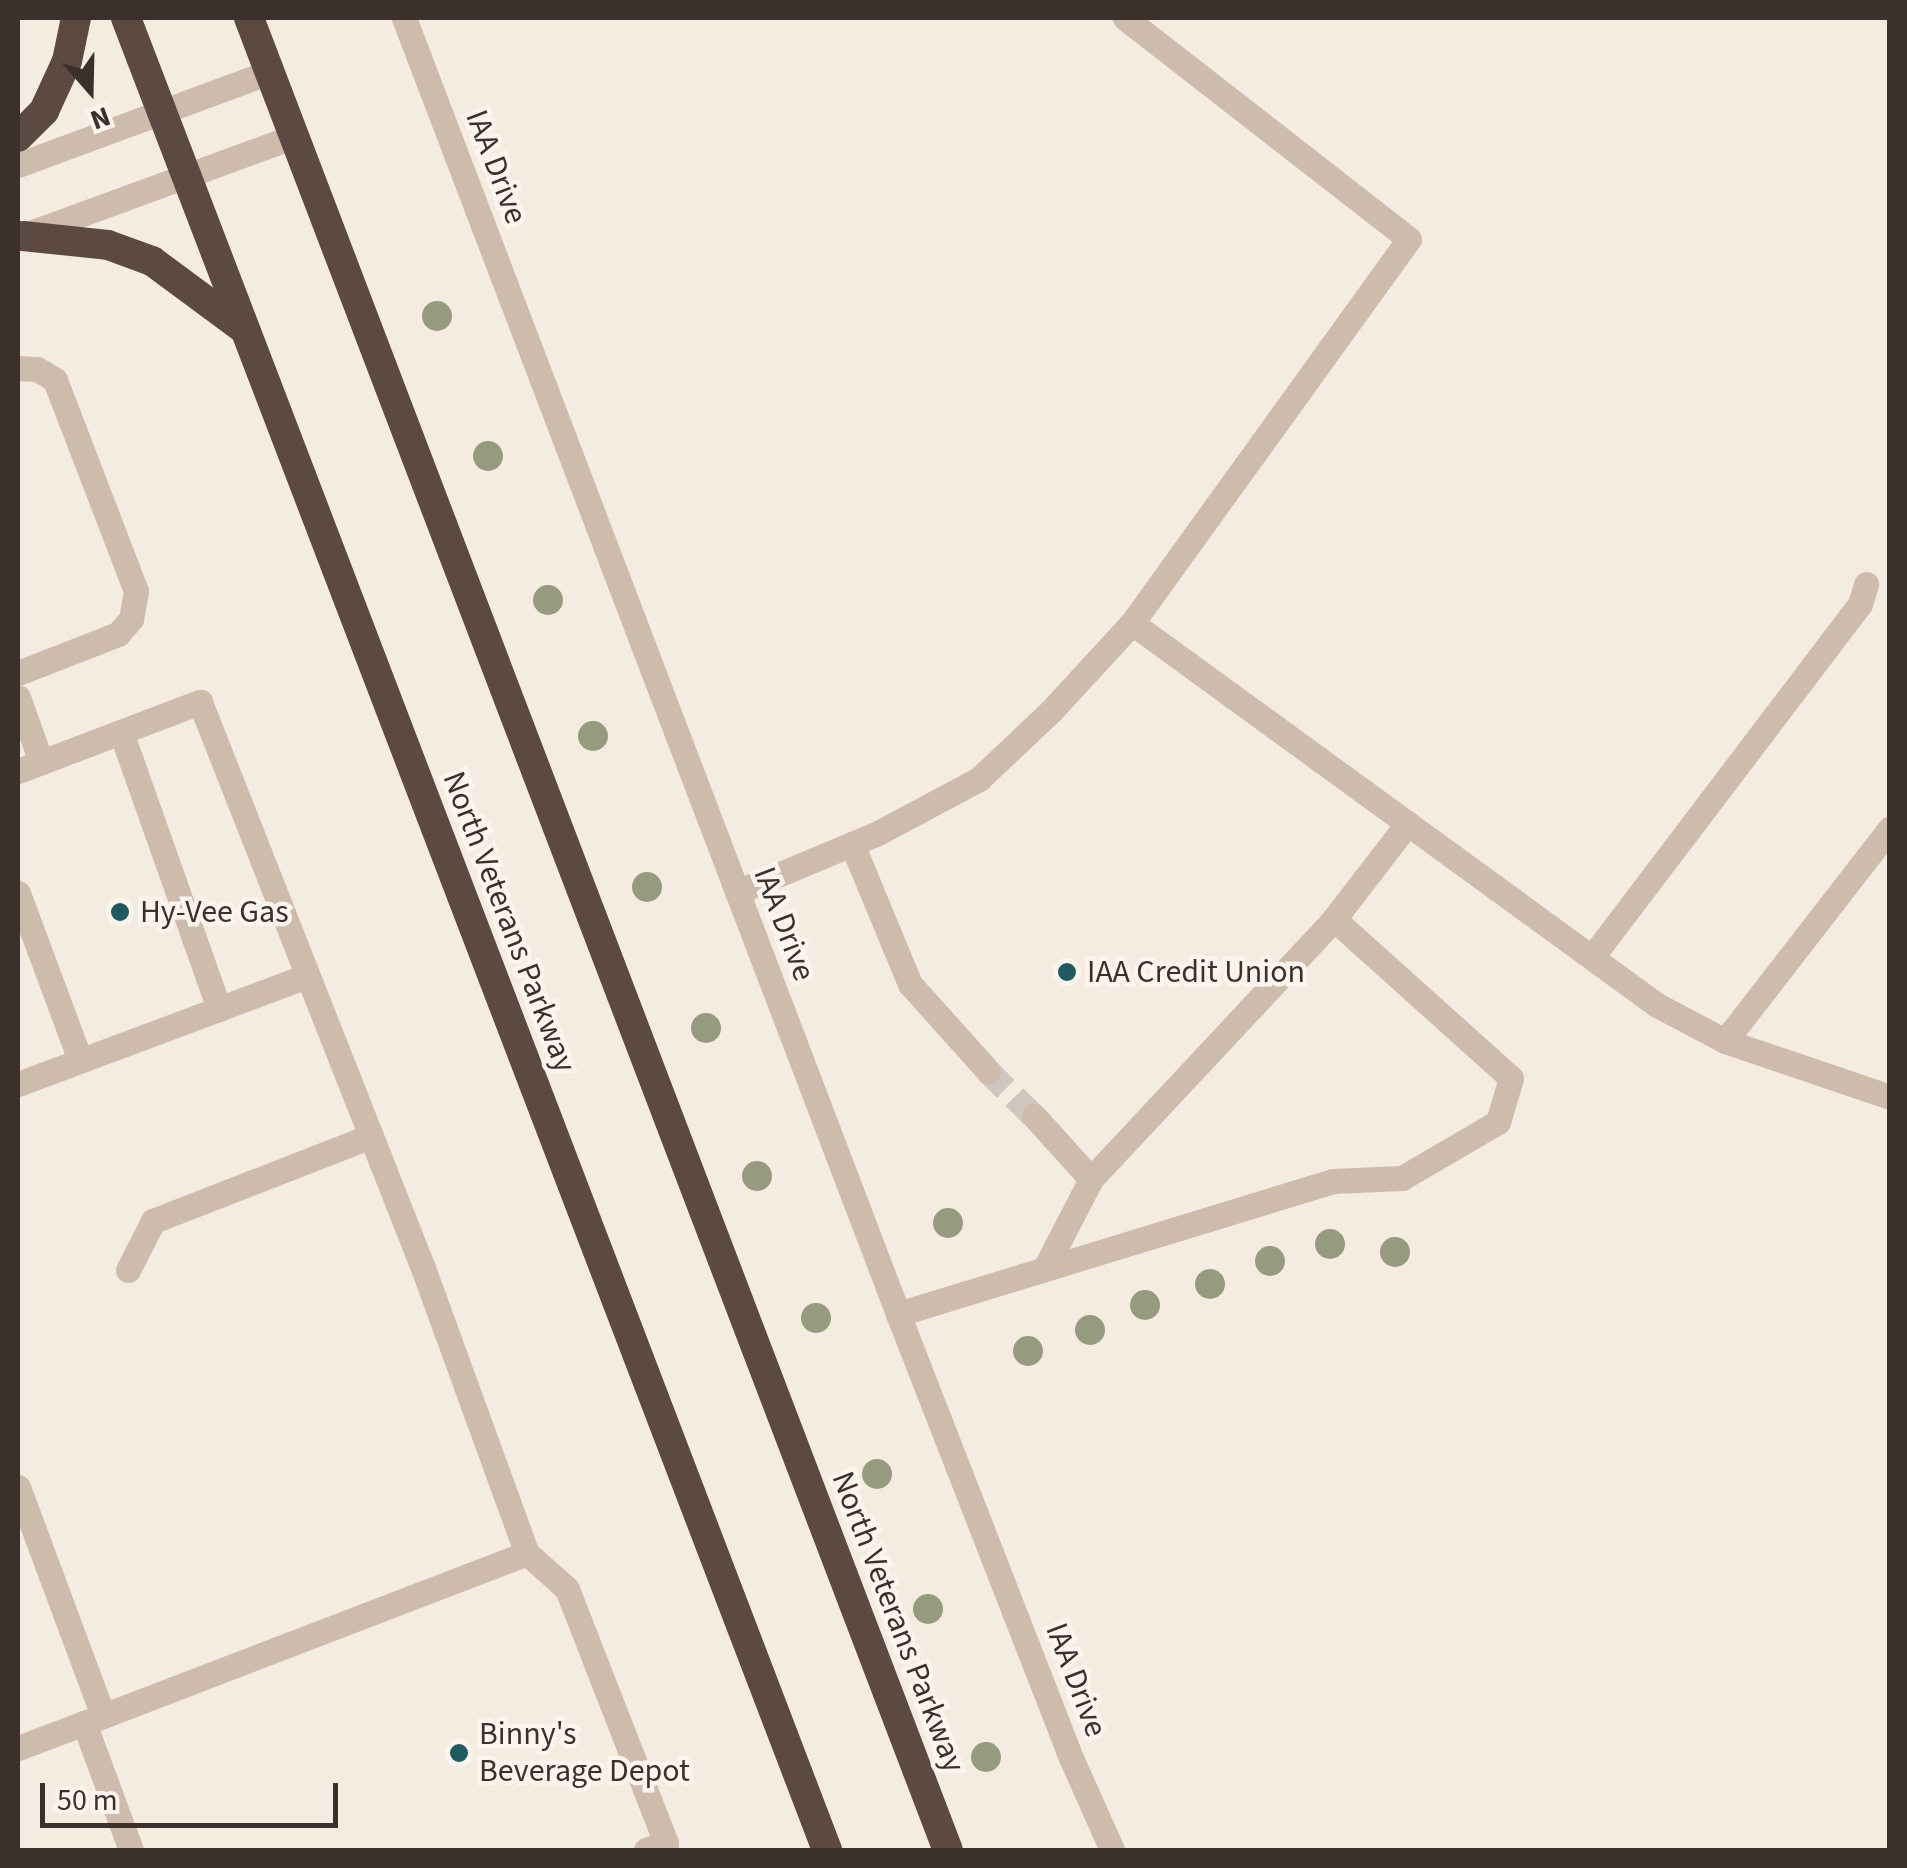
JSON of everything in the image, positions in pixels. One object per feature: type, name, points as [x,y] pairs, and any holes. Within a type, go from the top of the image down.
[{"type":"highway","points":[[18,138],[44,111],[52,96],[67,61],[76,18]]},
{"type":"highway","name":"North Veterans Parkway","points":[[126,18],[827,1850]]},
{"type":"highway","name":"North Veterans Parkway","points":[[249,18],[948,1850]]},
{"type":"highway","points":[[20,237],[108,245],[152,260],[245,330]]},
{"type":"street","name":"IAA Drive","points":[[404,18],[898,1314],[1068,1751],[1112,1850]]},
{"type":"street","points":[[738,892],[852,844],[979,779],[1062,700],[1132,623],[1409,239],[1126,18]]},
{"type":"street","points":[[18,164],[269,72]]},
{"type":"street","points":[[20,237],[293,137]]},
{"type":"street","points":[[18,368],[37,369],[54,380],[136,591],[130,618],[118,634],[18,673]]},
{"type":"street","points":[[1592,956],[1860,604],[1866,584]]},
{"type":"street","points":[[1132,623],[1658,1005],[1724,1041],[1890,1096]]},
{"type":"street","points":[[18,698],[30,766],[200,702],[371,1136],[527,1552],[567,1589],[666,1843],[646,1850]]},
{"type":"street","points":[[121,732],[218,1009]]},
{"type":"street","points":[[1045,1268],[1091,1179],[1334,919],[1408,823]]},
{"type":"street","points":[[1724,1041],[1890,828]]},
{"type":"street","points":[[852,844],[910,984],[988,1071]]},
{"type":"street","points":[[18,893],[80,1060]]},
{"type":"street","points":[[898,1314],[1333,1181],[1402,1178],[1498,1122],[1512,1078],[1334,919]]},
{"type":"street","points":[[18,1084],[307,976]]},
{"type":"street","points":[[1034,1116],[1091,1179]]},
{"type":"street","points":[[128,1270],[154,1221],[371,1136]]},
{"type":"street","points":[[18,1487],[94,1720],[131,1850]]},
{"type":"street","points":[[18,1748],[527,1552]]},
{"type":"tunnel","points":[[988,1071],[1034,1116]]},
{"type":"place","name":"Hy-Vee Gas","points":[[120,912]]},
{"type":"place","name":"IAA Credit Union","points":[[1067,972]]},
{"type":"place","name":"Binny's Beverage Depot","points":[[459,1753]]}]
